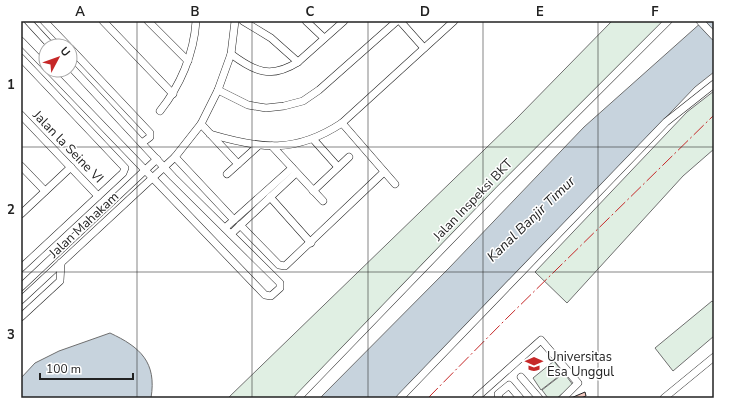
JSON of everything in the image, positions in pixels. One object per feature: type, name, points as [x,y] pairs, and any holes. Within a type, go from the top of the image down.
[{"type":"street","points":[[28,21],[43,37],[52,30]]},
{"type":"street","points":[[44,21],[60,38]]},
{"type":"street","points":[[103,21],[173,94]]},
{"type":"street","points":[[148,21],[188,61]]},
{"type":"street","points":[[160,111],[173,94],[188,61],[196,36],[196,21]]},
{"type":"street","name":"Jalan Mahakam","points":[[21,299],[165,167],[175,157],[201,124],[218,90],[231,54],[235,21]]},
{"type":"street","points":[[243,21],[271,38],[298,62]]},
{"type":"street","points":[[306,21],[324,38]]},
{"type":"street","points":[[231,54],[247,67],[261,72],[275,72],[290,67],[298,62],[344,21]]},
{"type":"street","points":[[218,90],[248,105],[266,108],[284,106],[303,100],[320,90],[397,21]]},
{"type":"street","points":[[400,21],[424,48]]},
{"type":"street","name":"Jalan Inspeksi BKT","points":[[298,398],[498,191],[668,21]]},
{"type":"street","points":[[700,21],[714,36]]},
{"type":"street","points":[[210,134],[258,146],[272,146],[291,145],[313,139],[328,132],[342,123],[424,48],[450,22]]},
{"type":"street","points":[[21,41],[38,59]]},
{"type":"street","points":[[78,56],[150,133],[150,137],[142,144]]},
{"type":"street","points":[[21,58],[124,166],[123,173],[21,268]]},
{"type":"street","points":[[57,78],[265,295],[271,296],[280,288],[281,284],[142,144],[78,75]]},
{"type":"street","points":[[400,398],[666,122],[714,84]]},
{"type":"street","name":"Jalan la Seine VI","points":[[21,115],[98,196]]},
{"type":"street","points":[[342,123],[395,184]]},
{"type":"street","points":[[201,124],[238,164]]},
{"type":"street","points":[[313,139],[338,167]]},
{"type":"street","points":[[226,174],[258,146]]},
{"type":"street","points":[[272,146],[323,201]]},
{"type":"street","points":[[175,157],[242,223],[279,265],[283,267],[311,243],[384,172]]},
{"type":"street","points":[[313,191],[349,157]]},
{"type":"street","name":"Jalan Mahakam","points":[[21,287],[157,159]]},
{"type":"street","points":[[21,166],[45,191]]},
{"type":"street","points":[[21,214],[71,167]]},
{"type":"street","points":[[231,234],[270,197],[294,170]]},
{"type":"street","points":[[225,228],[294,170]]},
{"type":"street","points":[[270,197],[311,243]]},
{"type":"street","points":[[21,317],[60,282],[61,263]]},
{"type":"street","points":[[476,398],[541,340],[578,383],[563,398]]},
{"type":"street","points":[[664,398],[714,357]]},
{"type":"street","points":[[521,377],[539,398]]},
{"type":"street","points":[[499,398],[498,394],[509,385],[520,398]]},
{"type":"green space","points":[[612,21],[669,21],[298,398],[228,398],[516,119]]},
{"type":"green space","points":[[714,91],[714,149],[683,176],[567,303],[535,272],[687,112]]},
{"type":"green space","points":[[712,301],[714,303],[714,336],[673,371],[655,348]]},
{"type":"green space","points":[[554,361],[563,373],[541,390],[533,378]]},
{"type":"green space","points":[[564,373],[573,385],[557,398],[548,398],[542,390]]},
{"type":"water","name":"Kanal Banjir Timur","points":[[703,21],[714,21],[714,72],[695,87],[398,398],[320,398],[449,268],[584,127]]},
{"type":"water","points":[[110,333],[130,344],[144,357],[149,365],[151,375],[151,398],[21,398],[21,378],[35,363],[59,351]]},
{"type":"building","points":[[585,392],[586,396],[581,398],[571,398]]},
{"type":"power","points":[[428,398],[505,320],[714,115]]},
{"type":"place","name":"Universitas Esa Unggul","points":[[534,364]]}]
